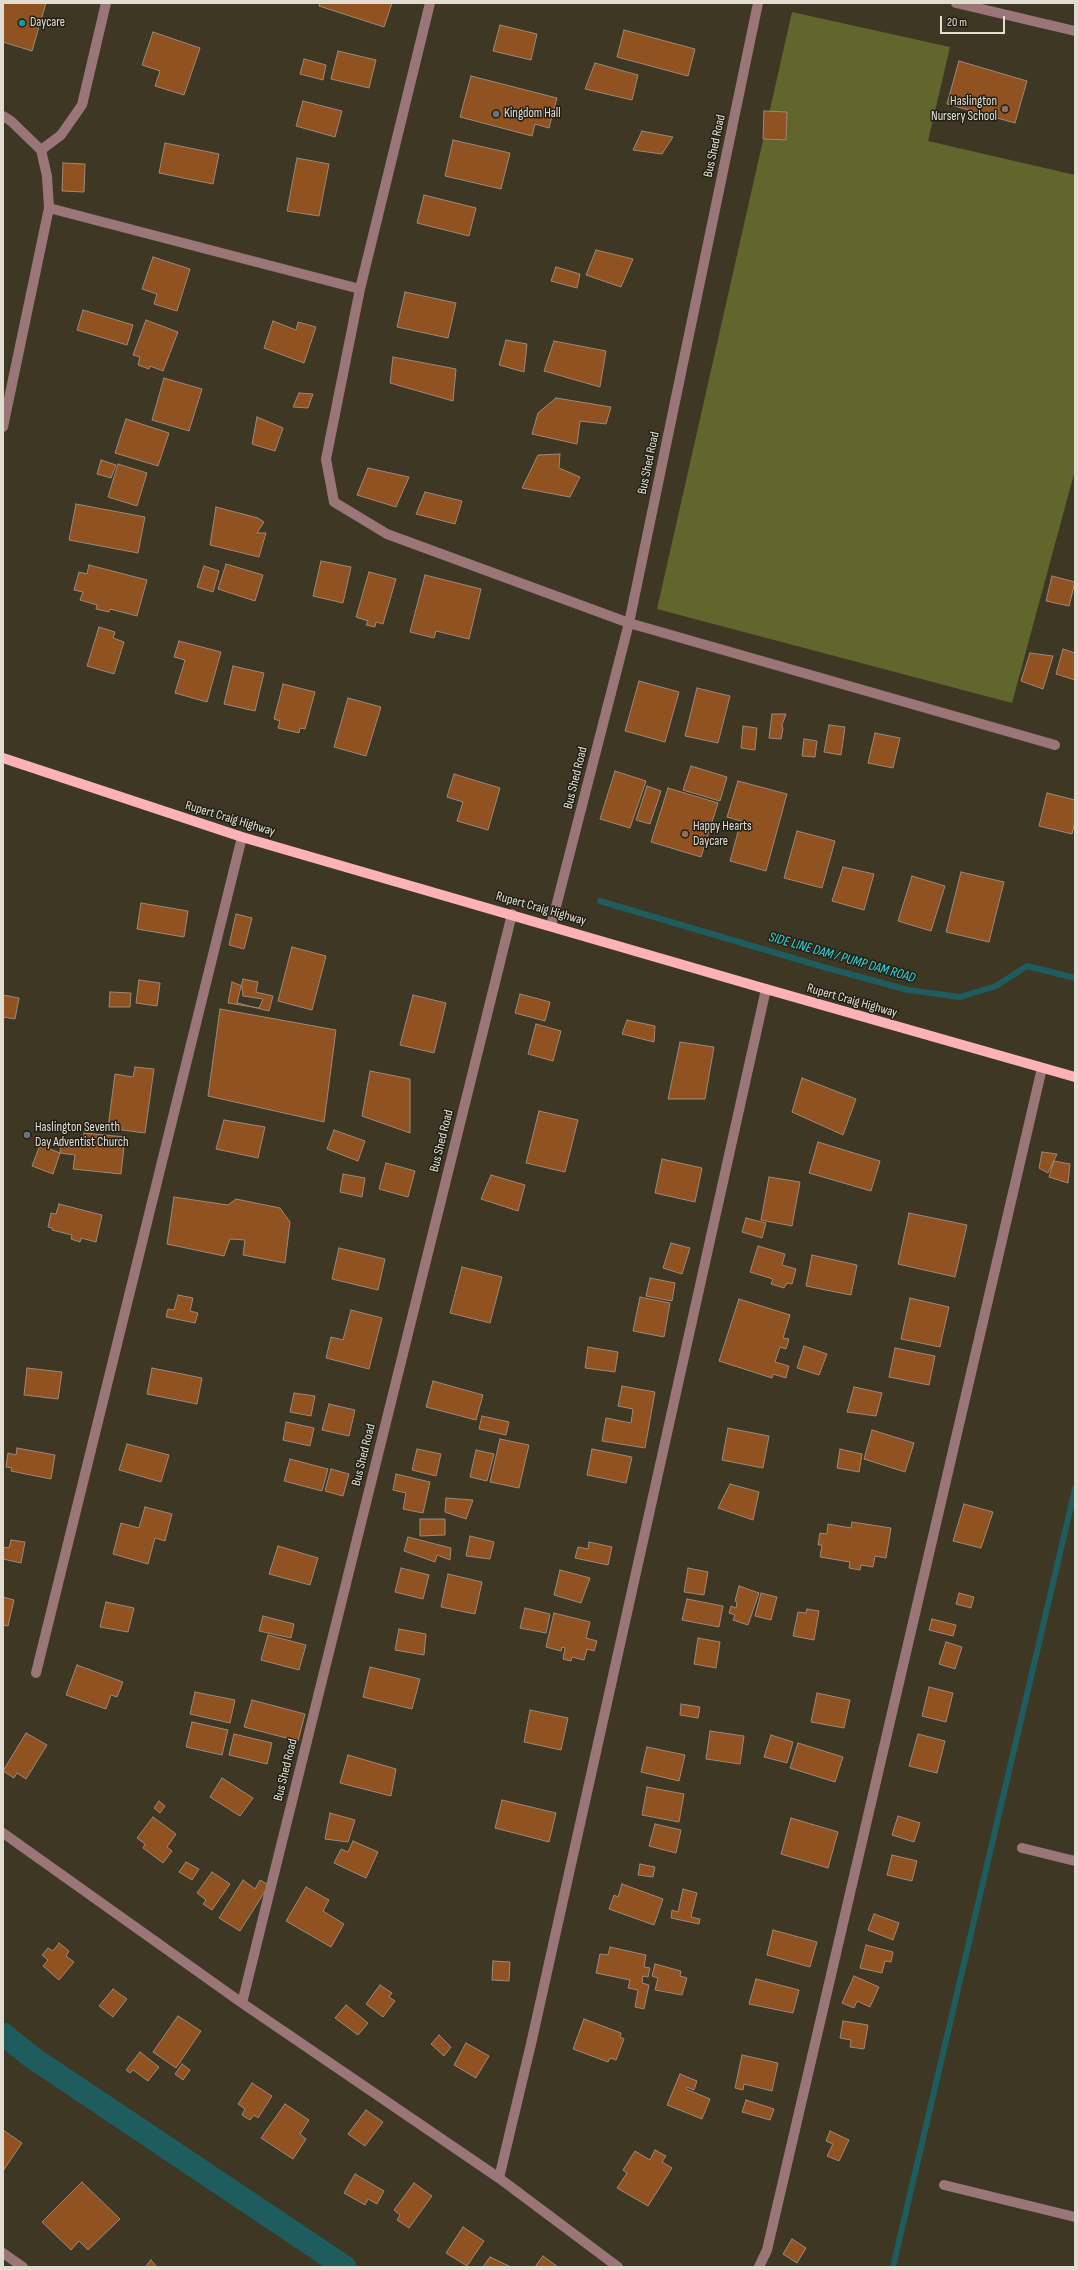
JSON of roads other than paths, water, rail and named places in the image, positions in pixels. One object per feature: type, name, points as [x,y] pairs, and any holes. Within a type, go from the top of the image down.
[{"type":"main road","name":"Rupert Craig Highway","points":[[3,758],[242,837],[1075,1077]]},
{"type":"street","points":[[41,150],[61,135],[82,105],[106,3]]},
{"type":"street","points":[[430,3],[360,289],[326,459],[334,502],[387,534],[629,623],[1055,745]]},
{"type":"street","name":"Bus Shed Road","points":[[551,926],[629,623],[758,3]]},
{"type":"street","points":[[956,3],[1075,31]]},
{"type":"street","points":[[3,116],[11,121],[41,150],[47,176],[49,208],[3,427]]},
{"type":"street","points":[[49,208],[360,289]]},
{"type":"street","points":[[36,1673],[242,837]]},
{"type":"street","name":"Bus Shed Road","points":[[242,2003],[512,914]]},
{"type":"street","points":[[498,2178],[533,2036],[766,989]]},
{"type":"street","points":[[759,2267],[767,2250],[1042,1068]]},
{"type":"street","points":[[3,1833],[242,2003],[498,2178],[618,2267]]},
{"type":"street","points":[[1022,1848],[1075,1861]]},
{"type":"street","points":[[944,2185],[1075,2217]]},
{"type":"street","points":[[3,2253],[23,2267]]},
{"type":"waterway","name":"SIDE LINE DAM / PUMP DAM ROAD","points":[[600,901],[820,966],[908,990],[960,997],[996,986],[1027,966],[1075,978]]},
{"type":"waterway","points":[[893,2267],[1075,1489]]},
{"type":"waterway","points":[[3,2034],[33,2058],[345,2267]]},
{"type":"place","name":"Daycare","points":[[22,23]]},
{"type":"place","name":"Haslington Nursery School","points":[[1005,109]]},
{"type":"place","name":"Kingdom Hall","points":[[496,114]]},
{"type":"place","name":"Happy Hearts Daycare","points":[[685,834]]},
{"type":"place","name":"Haslington Seventh Day Adventist Church","points":[[27,1135]]}]
